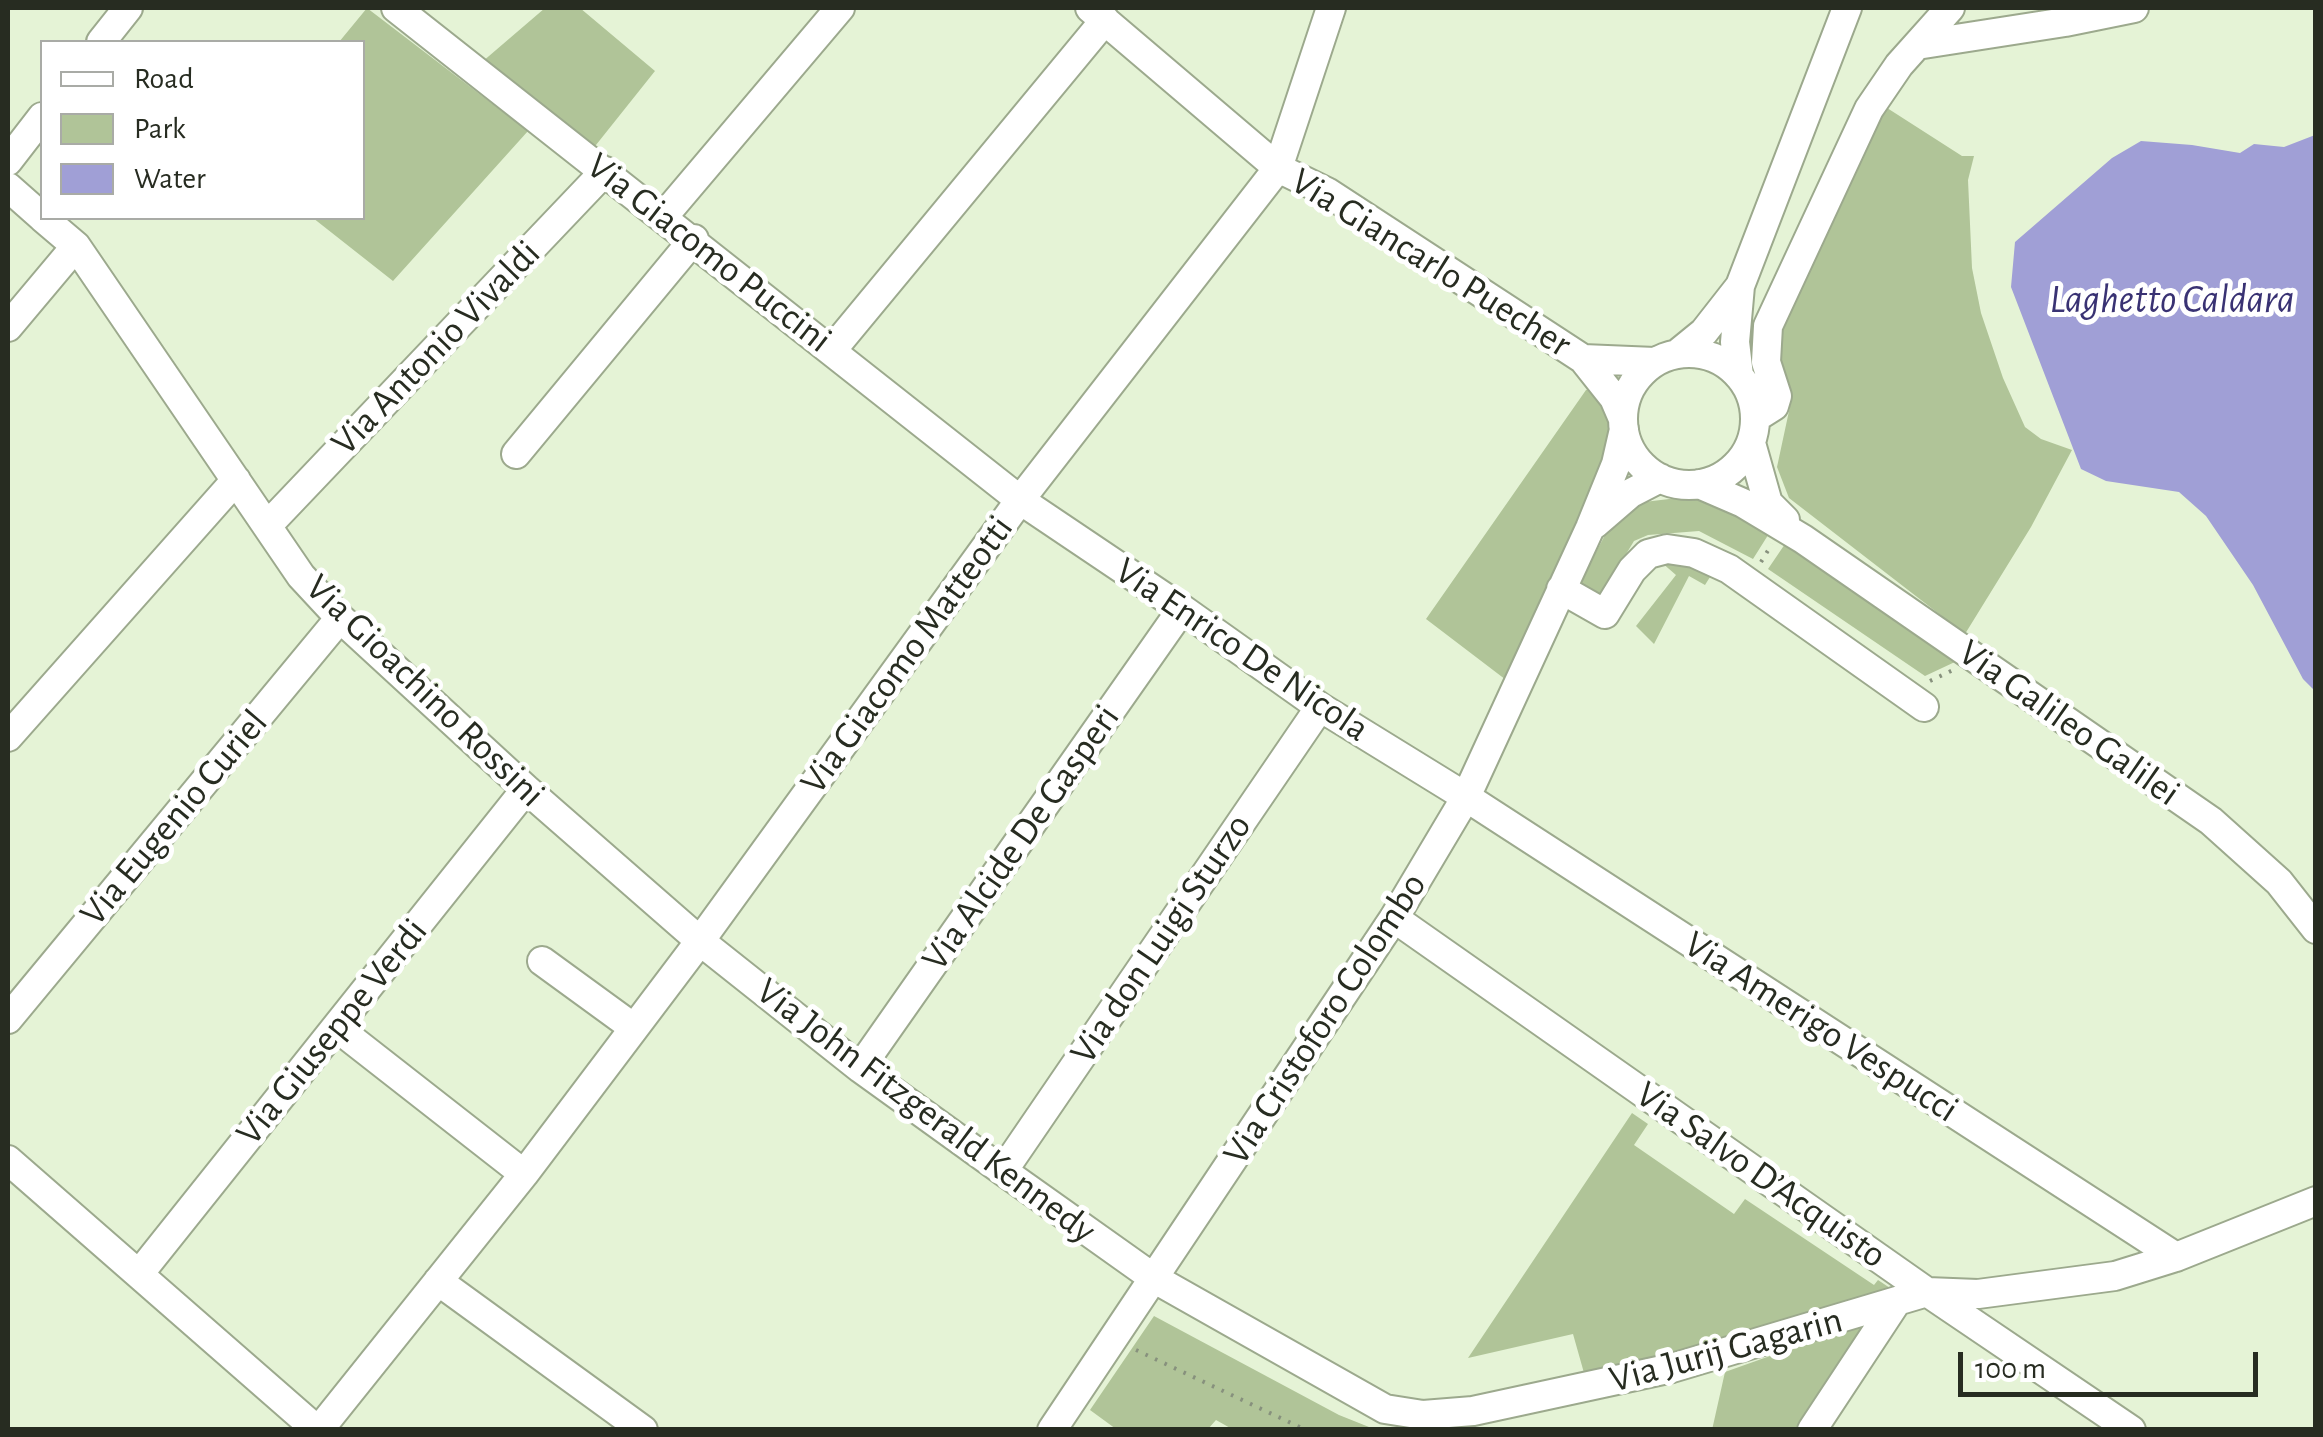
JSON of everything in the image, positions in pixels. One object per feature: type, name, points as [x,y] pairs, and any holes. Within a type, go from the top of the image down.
[{"type":"street","points":[[103,40],[128,8]]},
{"type":"street","name":"Via Giacomo Puccini","points":[[396,8],[1020,500]]},
{"type":"street","points":[[662,217],[840,8]]},
{"type":"street","name":"Via Giacomo Matteotti","points":[[318,1430],[524,1174],[700,941],[1020,500],[1278,168],[1331,8]]},
{"type":"street","points":[[1739,376],[1735,342],[1740,286],[1847,8]]},
{"type":"street","points":[[1740,286],[1704,332],[1638,377],[1627,396],[1624,424],[1631,449],[1643,466],[1660,478],[1679,484],[1699,484],[1731,470],[1753,430],[1774,406],[1777,396],[1766,362],[1768,326],[1868,109],[1890,77],[1950,8]]},
{"type":"street","points":[[1917,45],[2134,8]]},
{"type":"street","points":[[832,350],[1098,14]]},
{"type":"street","name":"Via Giancarlo Puecher","points":[[1098,14],[1278,168],[1327,192],[1583,359],[1614,398],[1624,424]]},
{"type":"street","points":[[8,161],[40,119]]},
{"type":"street","name":"Via Antonio Vivaldi","points":[[267,526],[604,171]]},
{"type":"street","name":"Via Gioachino Rossini","points":[[8,187],[40,214]]},
{"type":"street","name":"Via Gioachino Rossini","points":[[46,220],[76,246],[301,576],[340,618],[526,789],[700,941]]},
{"type":"street","points":[[516,454],[694,240]]},
{"type":"street","points":[[8,328],[76,246]]},
{"type":"street","points":[[1666,358],[1694,353],[1711,356],[1739,376],[1751,396],[1753,430]]},
{"type":"street","name":"Via Giancarlo Puecher","points":[[1583,359],[1666,358]]},
{"type":"street","name":"Via Cristoforo Colombo","points":[[1052,1430],[1394,918],[1466,797],[1590,528],[1616,464],[1624,424]]},
{"type":"street","name":"Via Galileo Galilei","points":[[1753,430],[1768,504],[1803,539]]},
{"type":"street","name":"Via Cristoforo Colombo","points":[[1590,528],[1630,493],[1660,478]]},
{"type":"street","points":[[8,737],[236,480]]},
{"type":"street","name":"Via Galileo Galilei","points":[[1699,484],[1743,503],[1803,539],[2210,821],[2279,882],[2316,929]]},
{"type":"street","name":"Via Enrico De Nicola","points":[[1020,500],[1320,707],[1466,797]]},
{"type":"street","points":[[1561,589],[1605,614],[1632,570],[1648,554],[1668,549],[1694,553],[1729,569],[1924,707]]},
{"type":"street","name":"Via Alcide De Gasperi","points":[[860,1068],[1182,609]]},
{"type":"street","name":"Via Eugenio Curiel","points":[[8,1019],[340,618]]},
{"type":"street","name":"Via don Luigi Sturzo","points":[[1003,1172],[1320,707]]},
{"type":"street","name":"Via Giuseppe Verdi","points":[[139,1274],[526,789]]},
{"type":"street","name":"Via Amerigo Vespucci","points":[[1466,797],[2176,1258]]},
{"type":"street","name":"Via Salvo D’Acquisto","points":[[1394,918],[2131,1430]]},
{"type":"street","name":"Via John Fitzgerald Kennedy","points":[[700,941],[860,1068],[1154,1279]]},
{"type":"street","points":[[542,960],[634,1028]]},
{"type":"street","points":[[336,1027],[524,1174]]},
{"type":"street","points":[[8,1160],[318,1430]]},
{"type":"street","name":"Via Jurij Gagarin","points":[[1154,1279],[1385,1409],[1422,1415],[1473,1411],[1672,1368],[1928,1292],[1978,1294],[2142,1270],[2316,1201]]},
{"type":"street","points":[[438,1281],[642,1430]]},
{"type":"street","points":[[1812,1430],[1895,1304]]},
{"type":"path","points":[[1113,1340],[1306,1430]]},
{"type":"green space","points":[[367,8],[528,131],[393,281],[316,220],[365,220],[365,40],[341,40]]},
{"type":"green space","points":[[545,8],[580,8],[655,71],[592,150],[482,62]]},
{"type":"green space","points":[[1884,106],[1962,156],[1974,156],[1968,180],[1972,268],[1981,313],[2025,427],[2041,439],[2072,450],[2031,527],[1965,634],[1789,498],[1777,467],[1792,397],[1778,358],[1781,326]]},
{"type":"green space","points":[[1595,387],[1617,427],[1514,686],[1426,619],[1586,390]]},
{"type":"green space","points":[[1686,497],[1723,505],[1770,532],[1753,559],[1699,531],[1648,535],[1634,541],[1600,597],[1578,585],[1610,526],[1644,502]]},
{"type":"green space","points":[[1785,544],[1957,661],[1925,676],[1768,569]]},
{"type":"green space","points":[[1661,562],[1715,569],[1705,585],[1689,576],[1654,644],[1636,626],[1676,575]]},
{"type":"green space","points":[[1632,1113],[1648,1124],[1634,1145],[1734,1214],[1745,1199],[1874,1285],[1878,1280],[1899,1294],[1586,1380],[1573,1334],[1468,1358]]},
{"type":"green space","points":[[1154,1316],[1339,1415],[1374,1429],[1232,1429],[1216,1420],[1208,1429],[1116,1429],[1090,1410]]},
{"type":"green space","points":[[1871,1320],[1797,1429],[1712,1430],[1725,1372]]},
{"type":"water","name":"Laghetto Caldara","points":[[2316,135],[2315,691],[2303,679],[2253,585],[2206,516],[2179,492],[2106,481],[2081,469],[2011,287],[2015,242],[2112,158],[2141,141],[2240,153],[2254,144],[2284,147]]}]
